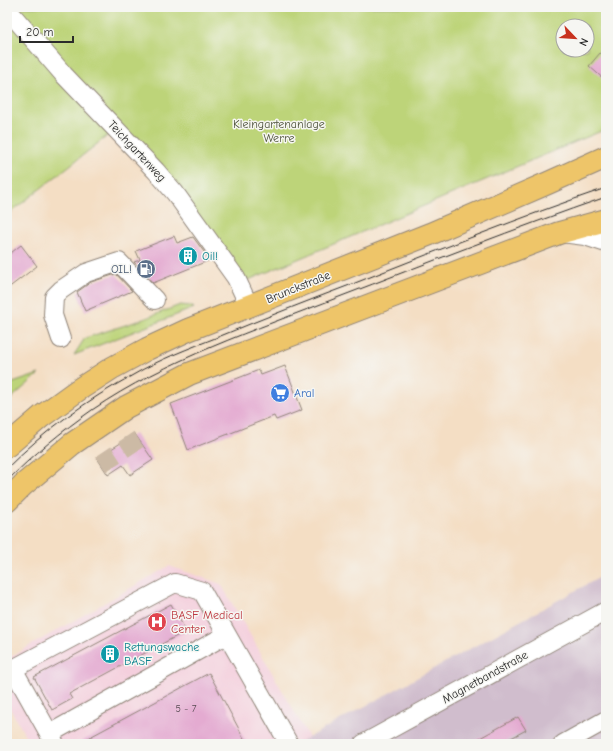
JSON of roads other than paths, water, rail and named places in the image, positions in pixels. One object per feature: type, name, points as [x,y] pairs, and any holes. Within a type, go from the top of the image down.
[{"type":"main road","name":"Brunckstraße","points":[[8,444],[78,390],[112,368],[161,343],[249,306],[430,234],[605,159]]},
{"type":"main road","points":[[7,501],[72,444],[126,407],[190,374],[559,233],[606,220]]},
{"type":"street","name":"Teichgartenweg","points":[[7,9],[64,75],[156,171],[175,193],[236,278],[249,306]]},
{"type":"street","points":[[559,233],[584,236],[606,243]]},
{"type":"street","points":[[61,340],[53,315],[54,297],[61,290],[86,273],[119,262],[155,300]]},
{"type":"street","points":[[226,635],[52,739],[13,669],[175,583],[202,592],[288,744]]},
{"type":"street","name":"Magnetbandstraße","points":[[363,744],[606,611]]},
{"type":"street","points":[[563,744],[606,720]]},
{"type":"tunnel","points":[[101,464],[139,439]]},
{"type":"tram line","points":[[7,468],[36,441],[67,417],[99,395],[143,369],[164,359],[287,309],[480,234],[606,188]]},
{"type":"tram line","points":[[7,481],[70,426],[92,410],[150,375],[212,347],[276,321],[505,233],[606,197]]},
{"type":"place","name":"Oil!","points":[[188,256]]},
{"type":"place","name":"OIL!","points":[[146,269]]},
{"type":"place","name":"Aral","points":[[280,393]]},
{"type":"place","name":"BASF Medical Center","points":[[157,622]]},
{"type":"place","name":"Rettungswache BASF","points":[[110,654]]},
{"type":"park label","name":"Kleingartenanlage Werre","points":[[279,131]]}]
